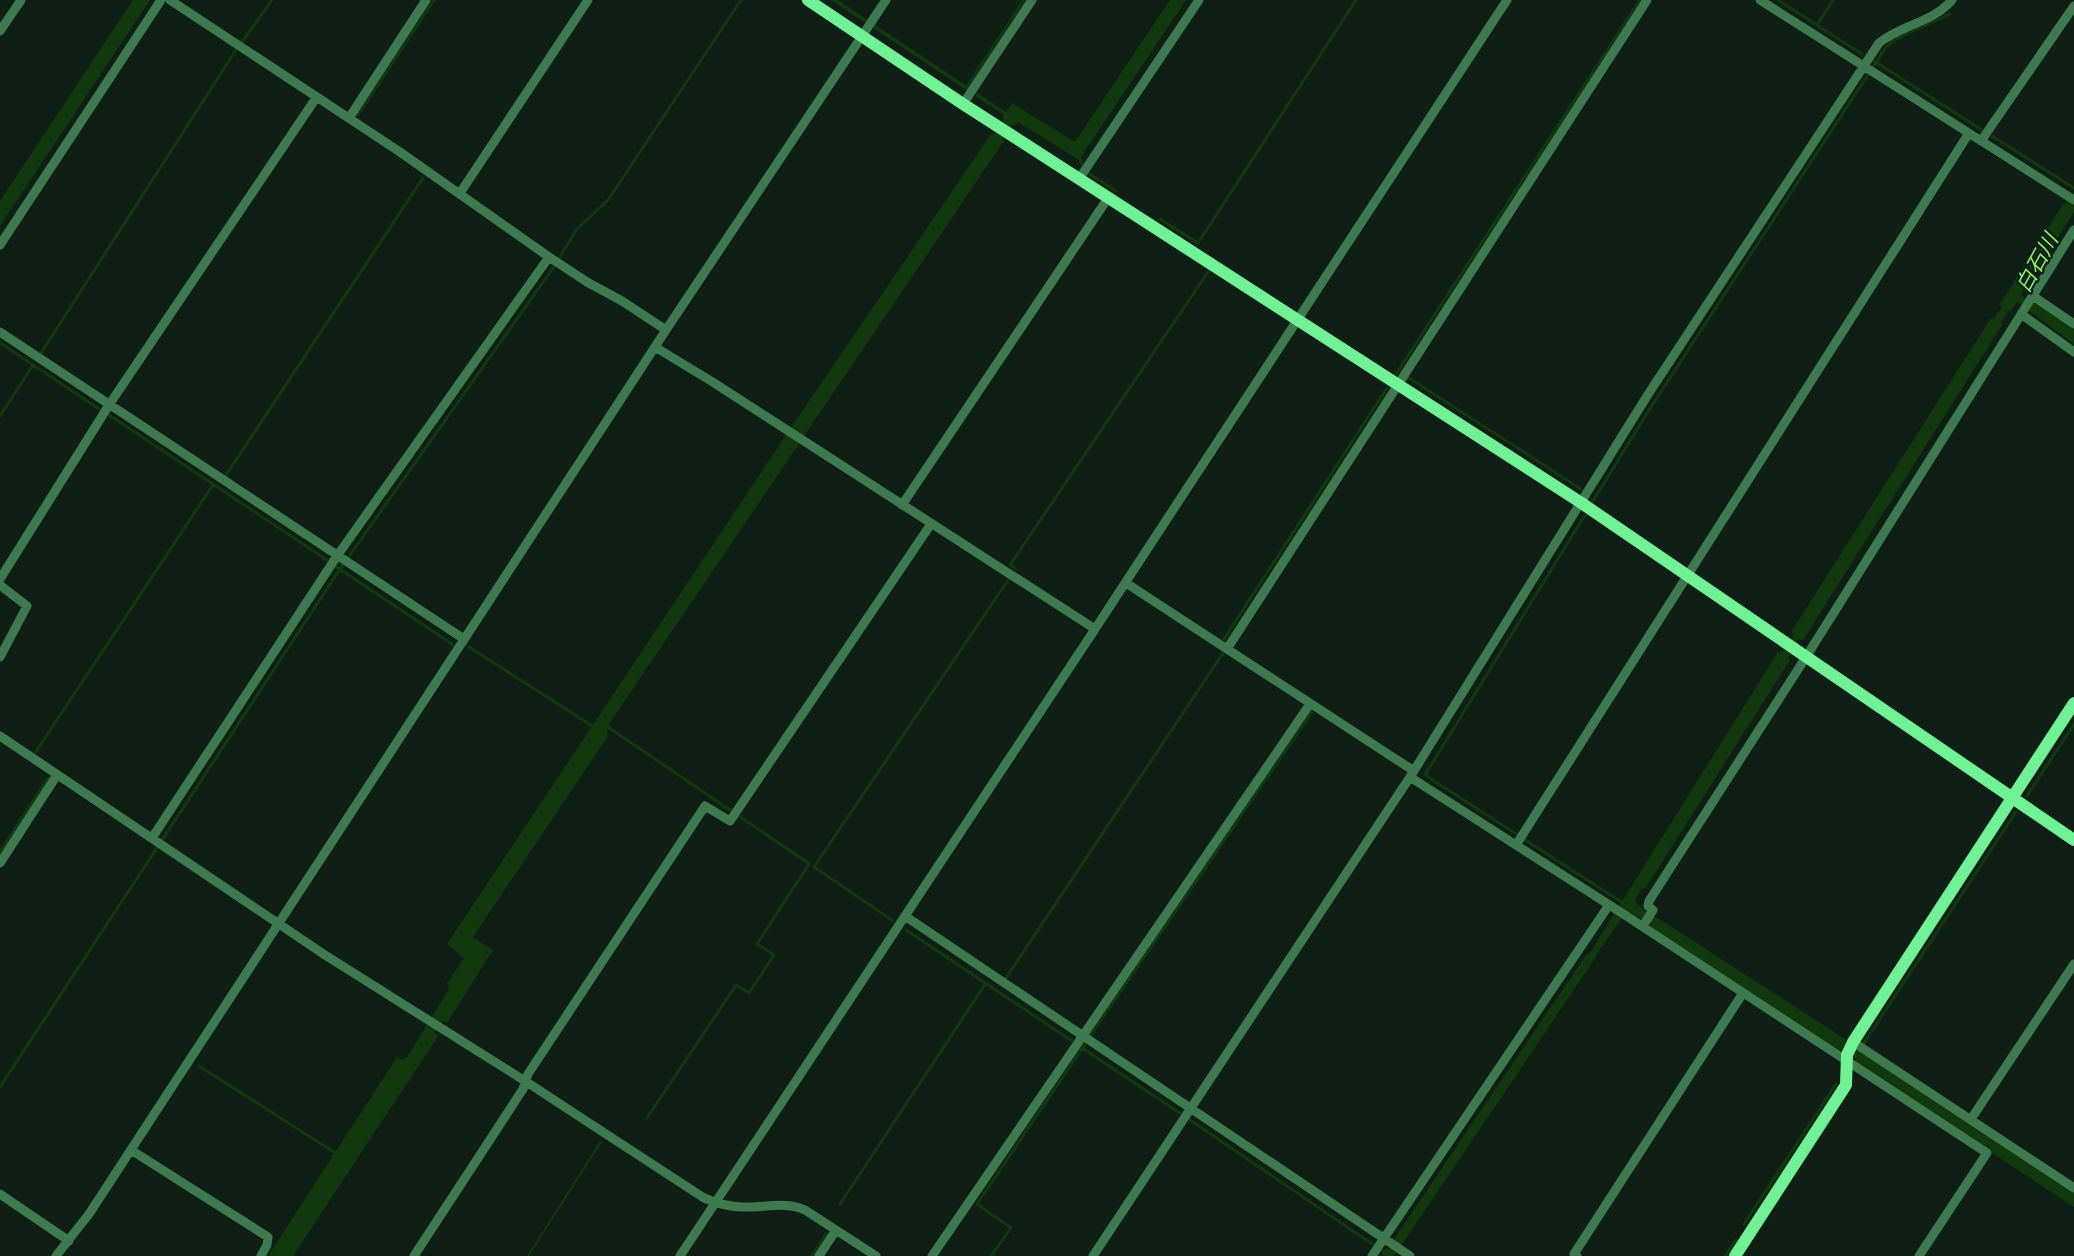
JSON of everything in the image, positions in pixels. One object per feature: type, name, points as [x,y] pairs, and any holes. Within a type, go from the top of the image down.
[{"type":"street","points":[[0,31],[21,0]]},
{"type":"street","points":[[0,244],[161,0]]},
{"type":"street","points":[[170,0],[460,193],[587,282],[622,301],[666,330]]},
{"type":"street","points":[[349,118],[426,0]]},
{"type":"street","points":[[460,193],[588,0]]},
{"type":"street","points":[[808,0],[867,28],[969,96],[1003,130],[1580,502],[2074,840]]},
{"type":"street","points":[[56,1256],[69,1242],[131,1150],[666,330],[885,0]]},
{"type":"street","points":[[969,96],[1032,0]]},
{"type":"street","points":[[1079,179],[1199,0]]},
{"type":"street","points":[[680,1256],[1126,583],[1507,0]]},
{"type":"street","points":[[1227,649],[1647,0]]},
{"type":"street","points":[[1760,0],[2071,198]]},
{"type":"street","points":[[1093,1256],[1412,774],[1647,396],[1869,70],[1879,43],[1891,34],[1937,14],[1952,0]]},
{"type":"street","points":[[1982,141],[2074,6]]},
{"type":"street","points":[[0,579],[109,405],[316,98]]},
{"type":"street","points":[[1519,840],[1969,133]]},
{"type":"street","points":[[902,505],[1108,198]]},
{"type":"street","points":[[1643,927],[1653,910],[1648,906],[1648,901],[1802,653],[2074,230]]},
{"type":"street","points":[[158,842],[343,560],[554,260]]},
{"type":"street","points":[[2032,297],[2074,324]]},
{"type":"street","points":[[2022,312],[2074,352]]},
{"type":"street","points":[[0,332],[465,639]]},
{"type":"street","points":[[655,347],[788,430],[1095,629]]},
{"type":"street","points":[[414,1256],[523,1089],[528,1074],[705,806],[730,821],[931,524]]},
{"type":"street","points":[[1126,583],[1412,774],[1519,840],[1611,906],[1743,993],[1854,1050],[1971,1119],[2074,1188]]},
{"type":"street","points":[[0,585],[27,606],[0,657]]},
{"type":"street","points":[[1735,1256],[1846,1085],[1854,1050],[2074,703]]},
{"type":"street","points":[[932,1256],[1310,704]]},
{"type":"street","points":[[0,736],[278,925],[525,1081],[683,1185],[714,1202],[740,1207],[795,1205],[876,1256]]},
{"type":"street","points":[[0,863],[57,775]]},
{"type":"street","points":[[1380,1246],[1611,906]]},
{"type":"street","points":[[905,916],[1191,1109],[1380,1246],[1406,1253]]},
{"type":"street","points":[[1971,1119],[2074,964]]},
{"type":"street","points":[[1576,1256],[1574,1254],[1743,993]]},
{"type":"street","points":[[1854,1050],[1988,1153],[1919,1256]]},
{"type":"street","points":[[131,1150],[268,1237],[267,1245],[261,1256]]},
{"type":"street","points":[[0,1194],[69,1242]]},
{"type":"street","points":[[819,1256],[836,1230]]},
{"type":"water","points":[[133,0],[150,0],[0,226],[0,201]]},
{"type":"water","points":[[831,0],[838,0],[1006,112],[1012,103],[1075,142],[1170,0],[1186,0],[1079,160],[1018,122],[1013,125],[607,727],[608,736],[473,937],[493,950],[447,1023],[443,1021],[434,1033],[439,1035],[293,1256],[268,1256],[397,1057],[402,1060],[407,1057],[449,989],[447,983],[464,958],[447,944],[784,438],[991,134],[994,135],[1004,119],[1002,117],[1004,115]]},
{"type":"water","name":"白石川","points":[[2074,192],[2074,212],[2021,295],[2033,304],[2035,302],[2074,330],[2074,344],[2017,302],[2011,311],[2009,310],[2002,325],[1803,640],[1799,639],[1788,658],[1790,660],[1645,889],[1642,888],[1635,903],[1845,1039],[1844,1042],[2074,1193],[2074,1207],[1855,1062],[1856,1059],[1650,926],[1651,924],[1628,912],[1601,947],[1394,1256],[1383,1256],[1382,1252],[1370,1244],[1372,1242],[1384,1250],[1389,1249],[1395,1242],[1394,1239],[1586,955],[1589,954],[1778,652],[1781,653],[1794,634],[1791,632],[1991,318],[1994,319],[2002,306],[2000,304],[2063,204],[2065,205]]},
{"type":"water","points":[[600,1141],[602,1142],[527,1256]]},
{"type":"waterway","points":[[242,42],[272,0]]},
{"type":"waterway","points":[[358,115],[434,0]]},
{"type":"waterway","points":[[0,1087],[340,569],[553,268],[577,229],[608,200],[741,0]]},
{"type":"waterway","points":[[966,88],[1024,0]]},
{"type":"waterway","points":[[1160,219],[1198,243],[1356,0]]},
{"type":"waterway","points":[[1396,374],[1640,0]]},
{"type":"waterway","points":[[1778,0],[1862,54]]},
{"type":"waterway","points":[[1817,25],[1833,0]]},
{"type":"waterway","points":[[1593,501],[1651,407],[1886,47],[1896,39],[1950,14]]},
{"type":"waterway","points":[[41,353],[236,50]]},
{"type":"waterway","points":[[1874,61],[1982,130]]},
{"type":"waterway","points":[[1992,136],[2074,188]]},
{"type":"waterway","points":[[1079,155],[1082,165]]},
{"type":"waterway","points":[[1088,173],[1116,191]]},
{"type":"waterway","points":[[226,475],[423,178]]},
{"type":"waterway","points":[[1015,568],[1010,565],[1208,272]]},
{"type":"waterway","points":[[0,343],[99,409]]},
{"type":"waterway","points":[[0,416],[33,365]]},
{"type":"waterway","points":[[1409,378],[1581,489]]},
{"type":"waterway","points":[[1224,639],[1387,388]]},
{"type":"waterway","points":[[109,415],[327,560]]},
{"type":"waterway","points":[[35,753],[213,485]]},
{"type":"waterway","points":[[1585,515],[1425,775],[1623,903]]},
{"type":"waterway","points":[[335,566],[452,644]]},
{"type":"waterway","points":[[814,867],[1008,580]]},
{"type":"waterway","points":[[469,647],[594,727]]},
{"type":"waterway","points":[[1006,978],[1223,653]]},
{"type":"waterway","points":[[1090,1036],[1312,712]]},
{"type":"waterway","points":[[2027,796],[2074,724]]},
{"type":"waterway","points":[[605,725],[730,810]]},
{"type":"waterway","points":[[0,852],[48,778]]},
{"type":"waterway","points":[[1862,1046],[2016,812]]},
{"type":"waterway","points":[[739,816],[808,863]]},
{"type":"waterway","points":[[647,1118],[736,985],[749,993],[774,955],[757,944],[809,864]]},
{"type":"waterway","points":[[814,867],[892,920]]},
{"type":"waterway","points":[[906,930],[1072,1041]]},
{"type":"waterway","points":[[840,1204],[986,983]]},
{"type":"waterway","points":[[991,1256],[1011,1228],[977,1204],[1085,1044]]},
{"type":"waterway","points":[[1082,1048],[1180,1113]]},
{"type":"waterway","points":[[199,1066],[337,1154]]},
{"type":"waterway","points":[[1744,1224],[1836,1084]]},
{"type":"waterway","points":[[1190,1120],[1372,1244]]},
{"type":"waterway","points":[[812,1256],[826,1234]]},
{"type":"waterway","points":[[1725,1256],[1736,1240]]}]
